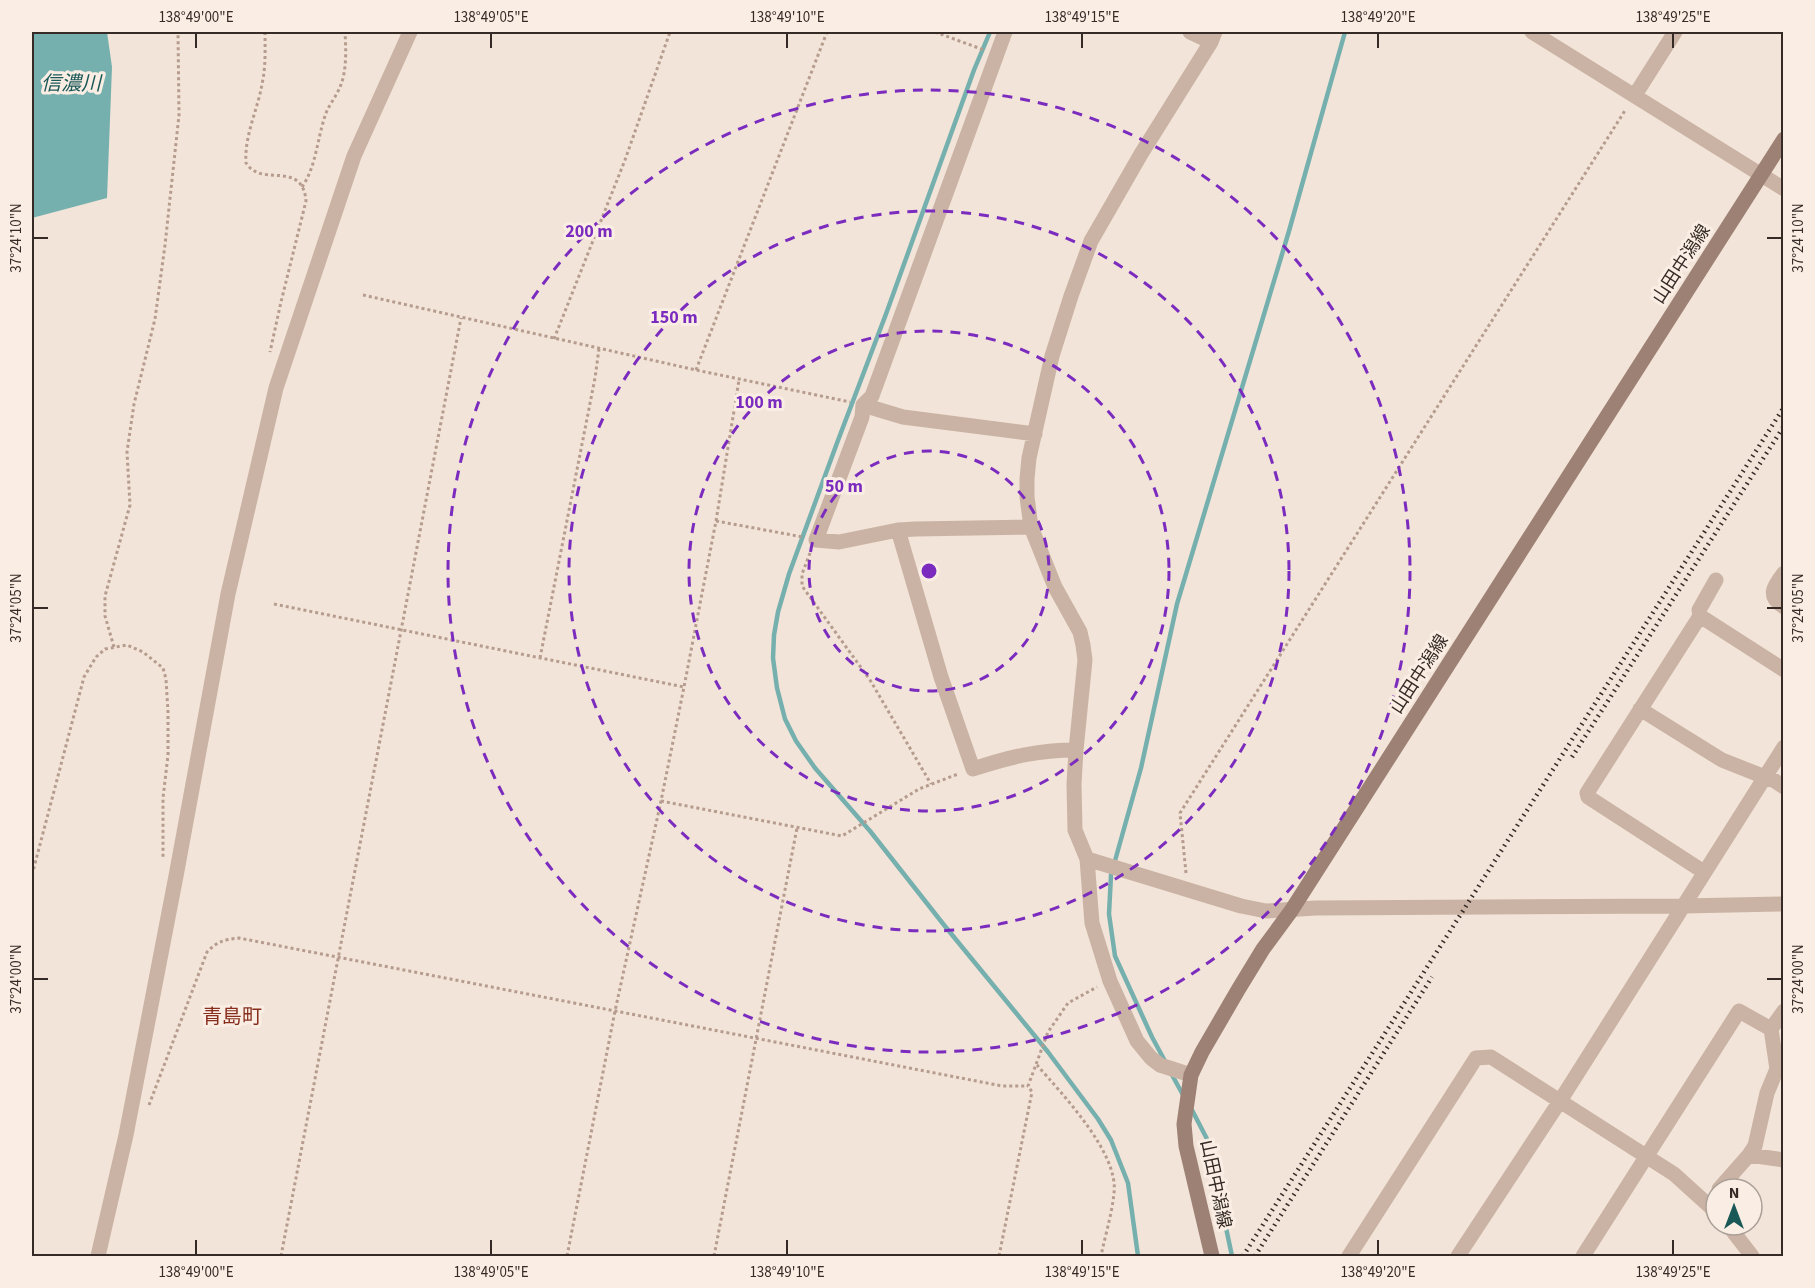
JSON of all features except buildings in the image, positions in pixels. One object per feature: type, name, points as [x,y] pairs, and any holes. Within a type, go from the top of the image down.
[{"type":"main road","name":"山田中潟線","points":[[1212,1257],[1186,1146],[1184,1124],[1191,1075],[1202,1052],[1263,950],[1291,910],[1784,139]]},
{"type":"street","points":[[98,1257],[126,1135],[228,594],[276,388],[354,156],[410,32]]},
{"type":"street","points":[[1005,32],[872,396],[863,405],[862,417],[816,540],[840,542],[898,530],[1031,527]]},
{"type":"street","points":[[1190,32],[1213,37],[1091,241],[1071,296],[1052,356],[1035,434],[1026,497],[1031,527],[1055,587],[1080,632],[1083,645],[1085,660],[1074,784],[1075,830],[1087,859],[1092,923],[1110,981],[1137,1041],[1160,1065],[1191,1075]]},
{"type":"street","points":[[1532,32],[1784,189]]},
{"type":"street","points":[[1635,95],[1675,32]]},
{"type":"street","points":[[863,405],[903,417],[1035,434]]},
{"type":"street","points":[[898,530],[940,677],[973,769],[1025,753],[1076,750]]},
{"type":"street","points":[[1784,573],[1773,595],[1775,601],[1784,607]]},
{"type":"street","points":[[1704,872],[1588,797],[1587,793],[1700,616],[1699,610],[1716,580]]},
{"type":"street","points":[[1700,616],[1784,670]]},
{"type":"street","points":[[1640,709],[1722,760],[1784,787]]},
{"type":"street","points":[[1458,1257],[1560,1101],[1784,747]]},
{"type":"street","points":[[1087,859],[1241,906],[1266,911],[1316,908],[1784,904]]},
{"type":"street","points":[[1583,1257],[1739,1011],[1771,1029]]},
{"type":"street","points":[[1732,1177],[1755,1146],[1767,1093],[1778,1083],[1771,1029],[1784,1011]]},
{"type":"street","points":[[1348,1257],[1476,1058],[1491,1057],[1704,1192]]},
{"type":"street","points":[[1749,1155],[1784,1160]]},
{"type":"street","points":[[1737,1237],[1752,1257]]},
{"type":"path","points":[[114,647],[105,616],[105,596],[130,505],[127,452],[134,404],[154,319],[165,245],[179,115],[178,32]]},
{"type":"path","points":[[265,32],[265,66],[260,97],[248,141],[246,163],[251,170],[258,173],[288,177],[298,182],[305,191],[306,201],[280,302],[269,358]]},
{"type":"path","points":[[302,187],[309,177],[326,113],[342,85],[346,51],[345,32]]},
{"type":"path","points":[[554,339],[625,160],[670,32]]},
{"type":"path","points":[[696,370],[827,32]]},
{"type":"path","points":[[935,32],[997,55]]},
{"type":"path","points":[[1188,890],[1180,813],[1635,95]]},
{"type":"path","points":[[363,295],[739,380],[843,401]]},
{"type":"path","points":[[281,1257],[461,318]]},
{"type":"path","points":[[540,658],[599,349]]},
{"type":"path","points":[[567,1257],[615,1011],[684,687],[716,521],[739,380]]},
{"type":"path","points":[[716,521],[816,540],[802,574],[802,586],[870,680],[931,784]]},
{"type":"path","points":[[274,604],[684,687]]},
{"type":"path","points":[[32,875],[84,677],[96,657],[105,649],[127,645],[154,659],[163,668],[166,679],[168,755],[163,798],[163,860],[176,876]]},
{"type":"path","points":[[661,801],[842,836],[919,789],[973,769]]},
{"type":"path","points":[[714,1257],[797,828]]},
{"type":"path","points":[[148,1109],[207,952],[215,944],[224,940],[239,938],[1002,1086],[1028,1086]]},
{"type":"path","points":[[1028,1086],[1048,1032],[1068,1003],[1110,981]]},
{"type":"path","points":[[1037,1065],[1079,1113],[1112,1169],[1115,1193],[1101,1257]]},
{"type":"path","points":[[999,1257],[1032,1092],[1028,1086]]},
{"type":"water","name":"信濃川","points":[[32,32],[107,32],[112,67],[107,198],[32,218]]},
{"type":"waterway","points":[[990,32],[789,574],[778,612],[773,658],[777,688],[785,719],[796,741],[815,768],[870,831],[1048,1052],[1111,1140],[1128,1183],[1138,1256]]},
{"type":"waterway","points":[[1166,1063],[1115,956],[1109,914],[1111,875],[1141,768],[1177,604],[1289,231],[1345,32]]},
{"type":"waterway","points":[[1171,1073],[1183,1095]]},
{"type":"waterway","points":[[1192,1110],[1207,1139],[1232,1256]]},
{"type":"railway","points":[[1243,1256],[1784,407]]},
{"type":"railway","points":[[1572,757],[1784,426]]},
{"type":"railway","points":[[1255,1256],[1432,977]]},
{"type":"district","name":"青島町","points":[[232,1016]]}]
